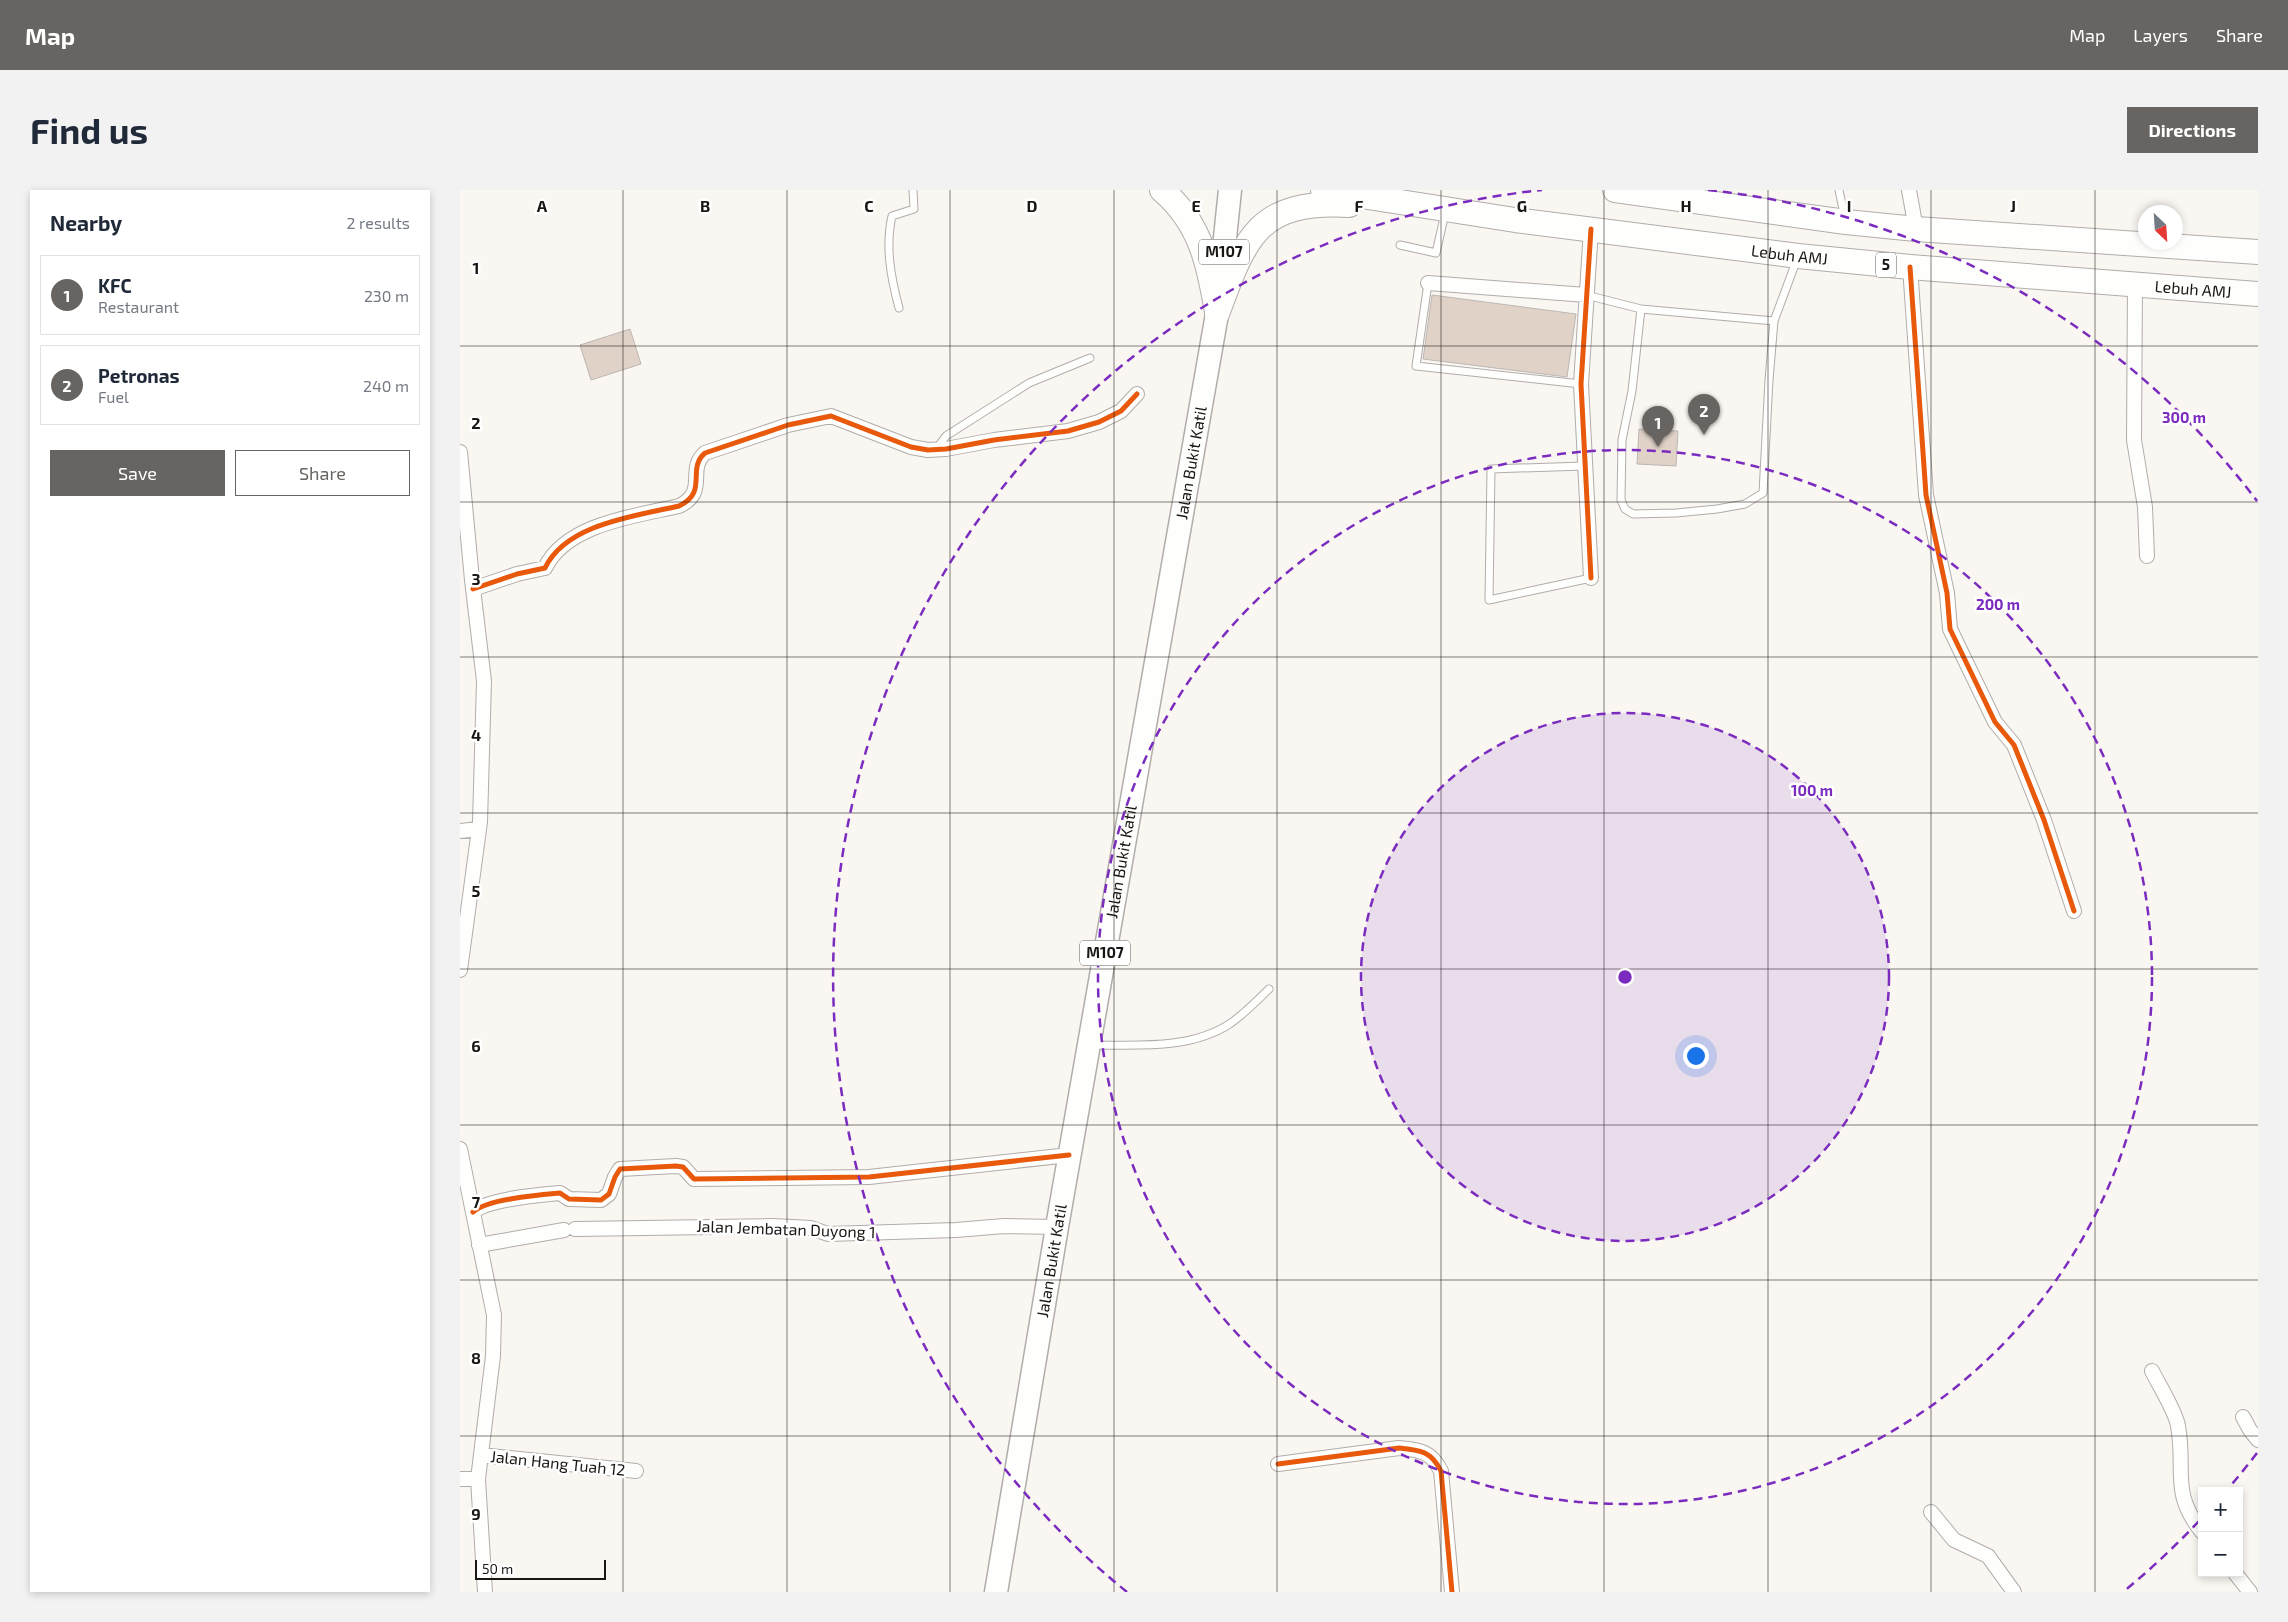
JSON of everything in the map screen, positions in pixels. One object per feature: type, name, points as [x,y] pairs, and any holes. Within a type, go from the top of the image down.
[{"type":"highway","points":[[1162,190],[1172,198],[1201,242],[1210,272],[1217,314]]},
{"type":"highway","name":"Lebuh AMJ","points":[[1323,190],[1446,210],[1798,256],[1910,268],[2258,294]]},
{"type":"highway","points":[[1615,190],[1712,200],[1846,222],[1916,229],[2258,252]]},
{"type":"highway","points":[[1217,314],[1244,247],[1261,225],[1282,213],[1327,204],[1446,210]]},
{"type":"main road","name":"Jalan Bukit Katil","points":[[996,1592],[1069,1154],[1217,314],[1230,190]]},
{"type":"street","points":[[1909,190],[1916,229]]},
{"type":"street","points":[[1591,229],[1581,384],[1591,578]]},
{"type":"street","points":[[1910,268],[1926,495],[1947,592],[1950,629],[1995,722],[2014,745],[2074,911]]},
{"type":"street","points":[[1428,283],[1586,295]]},
{"type":"street","points":[[2135,284],[2134,440],[2145,507],[2147,556]]},
{"type":"street","points":[[473,589],[516,574],[545,568],[551,557],[595,526],[678,506],[687,502],[696,491],[699,458],[705,453],[788,424],[831,416],[911,447],[936,450],[1028,435],[1068,431],[1099,422],[1121,411],[1137,394]]},
{"type":"street","points":[[460,452],[484,681],[480,829],[461,962]]},
{"type":"street","points":[[460,831],[480,829]]},
{"type":"street","points":[[460,1149],[494,1315],[493,1356],[478,1479],[485,1592]]},
{"type":"street","points":[[473,1212],[480,1206],[498,1202],[560,1193],[569,1199],[601,1200],[609,1194],[614,1177],[620,1169],[676,1166],[682,1167],[694,1179],[869,1178],[1069,1154]]},
{"type":"street","name":"Jalan Jembatan Duyong 1","points":[[480,1245],[570,1230],[773,1226],[811,1228],[828,1234],[956,1230],[1004,1226],[1057,1227]]},
{"type":"street","points":[[2152,1371],[2178,1425],[2181,1492],[2190,1518],[2198,1527]]},
{"type":"street","points":[[2243,1417],[2258,1440]]},
{"type":"street","points":[[1278,1464],[1399,1448],[1429,1454],[1436,1460],[1441,1471],[1452,1592]]},
{"type":"street","name":"Jalan Hang Tuah 12","points":[[481,1455],[636,1471]]},
{"type":"street","points":[[460,1479],[478,1479]]},
{"type":"street","points":[[1931,1512],[1954,1540],[1988,1556],[2014,1592]]},
{"type":"street","points":[[2238,1577],[2250,1592]]},
{"type":"lane","points":[[898,308],[890,270],[890,226],[892,216],[914,209],[913,190]]},
{"type":"lane","points":[[1839,190],[1846,222]]},
{"type":"lane","points":[[1400,245],[1436,253],[1446,210]]},
{"type":"lane","points":[[1642,309],[1632,391],[1622,440],[1621,500],[1626,509],[1632,514],[1676,513],[1745,504],[1763,493],[1768,380],[1774,321],[1798,256]]},
{"type":"lane","points":[[1428,283],[1416,366],[1581,384]]},
{"type":"lane","points":[[1586,295],[1642,309],[1774,321]]},
{"type":"lane","points":[[936,450],[946,436],[1029,383],[1090,358]]},
{"type":"lane","points":[[1584,466],[1491,469],[1489,600],[1591,578]]},
{"type":"lane","points":[[1088,1045],[1155,1045],[1208,1034],[1230,1024],[1269,989]]},
{"type":"building","points":[[1432,295],[1576,314],[1567,377],[1423,359]]},
{"type":"building","points":[[630,329],[641,364],[591,380],[580,345]]},
{"type":"building","points":[[1639,429],[1678,431],[1676,466],[1637,464]]},
{"type":"cycle path","points":[[1591,229],[1581,384],[1591,578]]},
{"type":"cycle path","points":[[1910,267],[1926,495],[1947,593],[1950,629],[1995,722],[2014,745],[2044,820],[2074,911]]},
{"type":"cycle path","points":[[473,589],[517,574],[545,568],[555,553],[569,541],[603,524],[679,506],[693,494],[697,466],[705,453],[788,425],[831,416],[911,447],[928,450],[946,449],[994,440],[1068,431],[1099,422],[1121,411],[1137,394]]},
{"type":"cycle path","points":[[473,1212],[490,1204],[527,1196],[560,1193],[569,1199],[601,1200],[609,1194],[620,1169],[676,1166],[683,1167],[694,1179],[869,1177],[1069,1155]]},
{"type":"cycle path","points":[[1278,1464],[1399,1448],[1419,1451],[1429,1455],[1441,1471],[1452,1592]]},
{"type":"place","name":"Petronas","points":[[1704,435]]},
{"type":"place","name":"KFC","points":[[1658,447]]}]
